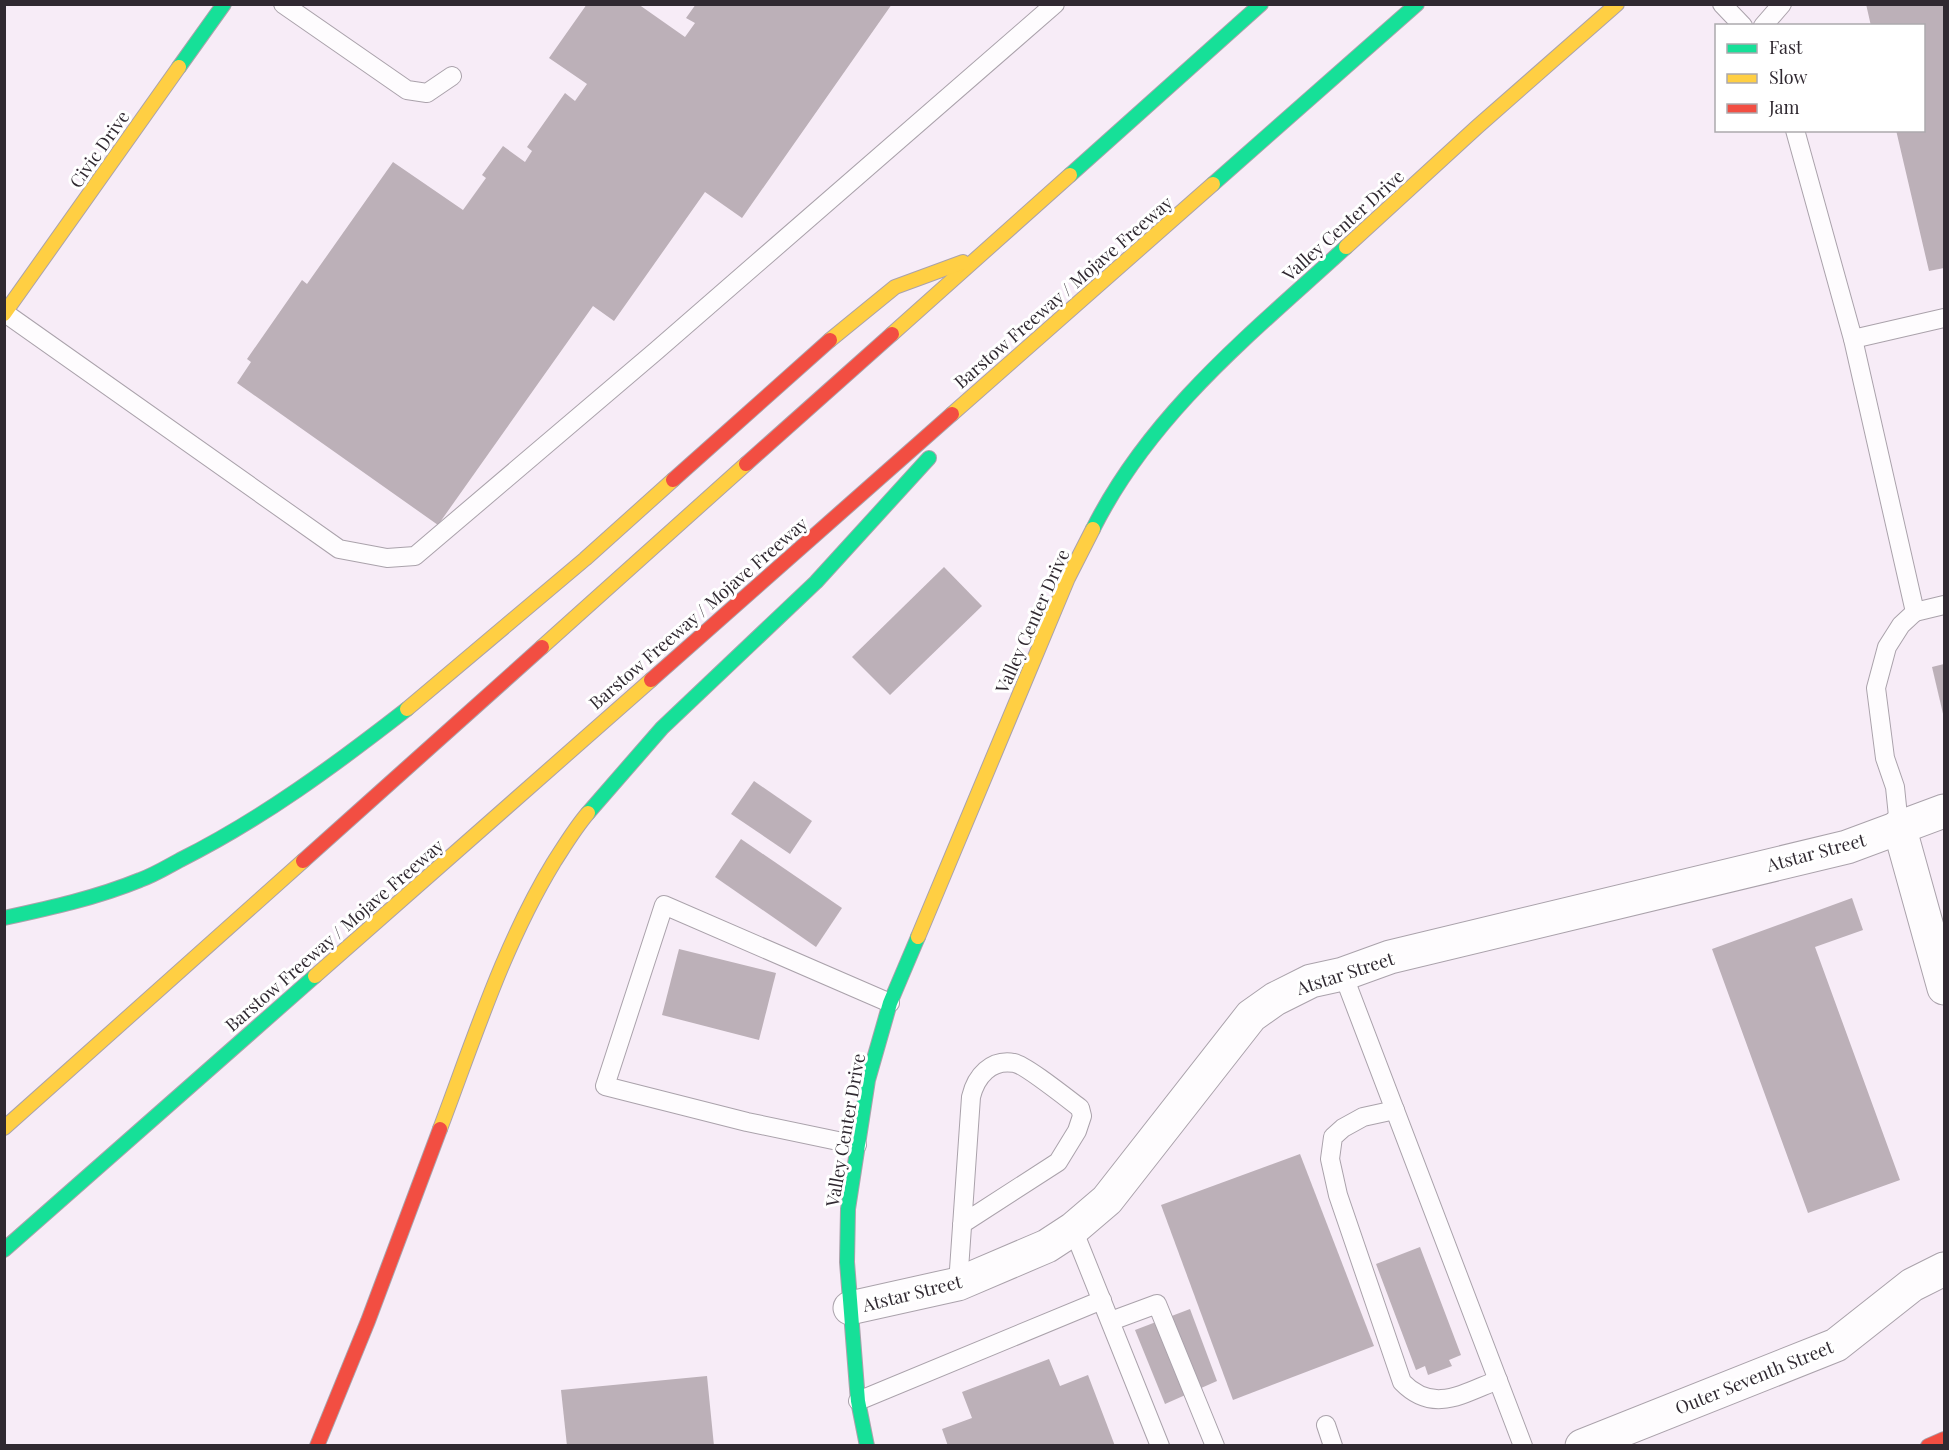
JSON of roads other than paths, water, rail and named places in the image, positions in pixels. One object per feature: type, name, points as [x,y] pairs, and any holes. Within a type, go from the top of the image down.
[{"type":"main road","name":"Civic Drive","points":[[5,313],[224,4]]},
{"type":"main road","points":[[4,1128],[1261,4]]},
{"type":"main road","name":"Barstow Freeway / Mojave Freeway","points":[[4,1250],[1417,4]]},
{"type":"main road","name":"Valley Center Drive","points":[[867,1446],[858,1401],[847,1262],[848,1209],[868,1080],[890,1003],[1068,579],[1106,502],[1142,448],[1201,380],[1477,127],[1617,4]]},
{"type":"main road","points":[[4,918],[85,900],[141,880],[223,839],[265,813],[344,758],[423,696],[585,559],[836,335],[895,287],[982,255]]},
{"type":"main road","points":[[952,432],[1040,335]]},
{"type":"main road","points":[[317,1446],[368,1321],[495,984],[533,897],[578,824],[662,728],[816,582],[936,450]]},
{"type":"main road","points":[[1928,1446],[1944,1439]]},
{"type":"street","name":"Atstar Street","points":[[850,1308],[958,1284],[1047,1246],[1073,1228],[1107,1200],[1251,1016],[1275,999],[1311,981],[1343,974],[1390,957],[1847,847],[1944,811]]},
{"type":"street","points":[[1899,826],[1944,988]]},
{"type":"street","name":"Outer Seventh Street","points":[[1582,1446],[1836,1345],[1912,1285],[1944,1269]]},
{"type":"lane","points":[[283,4],[407,90],[427,93],[452,76]]},
{"type":"lane","points":[[5,313],[339,549],[387,558],[415,556],[656,351],[1055,4]]},
{"type":"lane","points":[[1722,4],[1741,24]]},
{"type":"lane","points":[[1765,24],[1782,4]]},
{"type":"lane","points":[[1796,132],[1853,339],[1916,612]]},
{"type":"lane","points":[[1853,339],[1944,318]]},
{"type":"lane","points":[[1899,826],[1895,787],[1885,758],[1876,688],[1887,647],[1900,625],[1916,612],[1944,605]]},
{"type":"lane","points":[[857,1145],[747,1122],[605,1086],[664,905],[890,1003]]},
{"type":"lane","points":[[1343,974],[1523,1446]]},
{"type":"lane","points":[[958,1284],[962,1224],[971,1097],[974,1084],[981,1074],[995,1063],[1016,1063],[1080,1108],[1082,1116],[1077,1131],[1058,1162],[962,1224]]},
{"type":"lane","points":[[1395,1110],[1364,1117],[1343,1128],[1334,1137],[1330,1159],[1338,1195],[1402,1382],[1413,1394],[1431,1401],[1456,1396],[1498,1380]]},
{"type":"lane","points":[[1073,1228],[1160,1446]]},
{"type":"lane","points":[[858,1401],[1102,1300]]},
{"type":"lane","points":[[1111,1321],[1157,1304],[1215,1446]]},
{"type":"lane","points":[[1326,1425],[1334,1446]]}]
